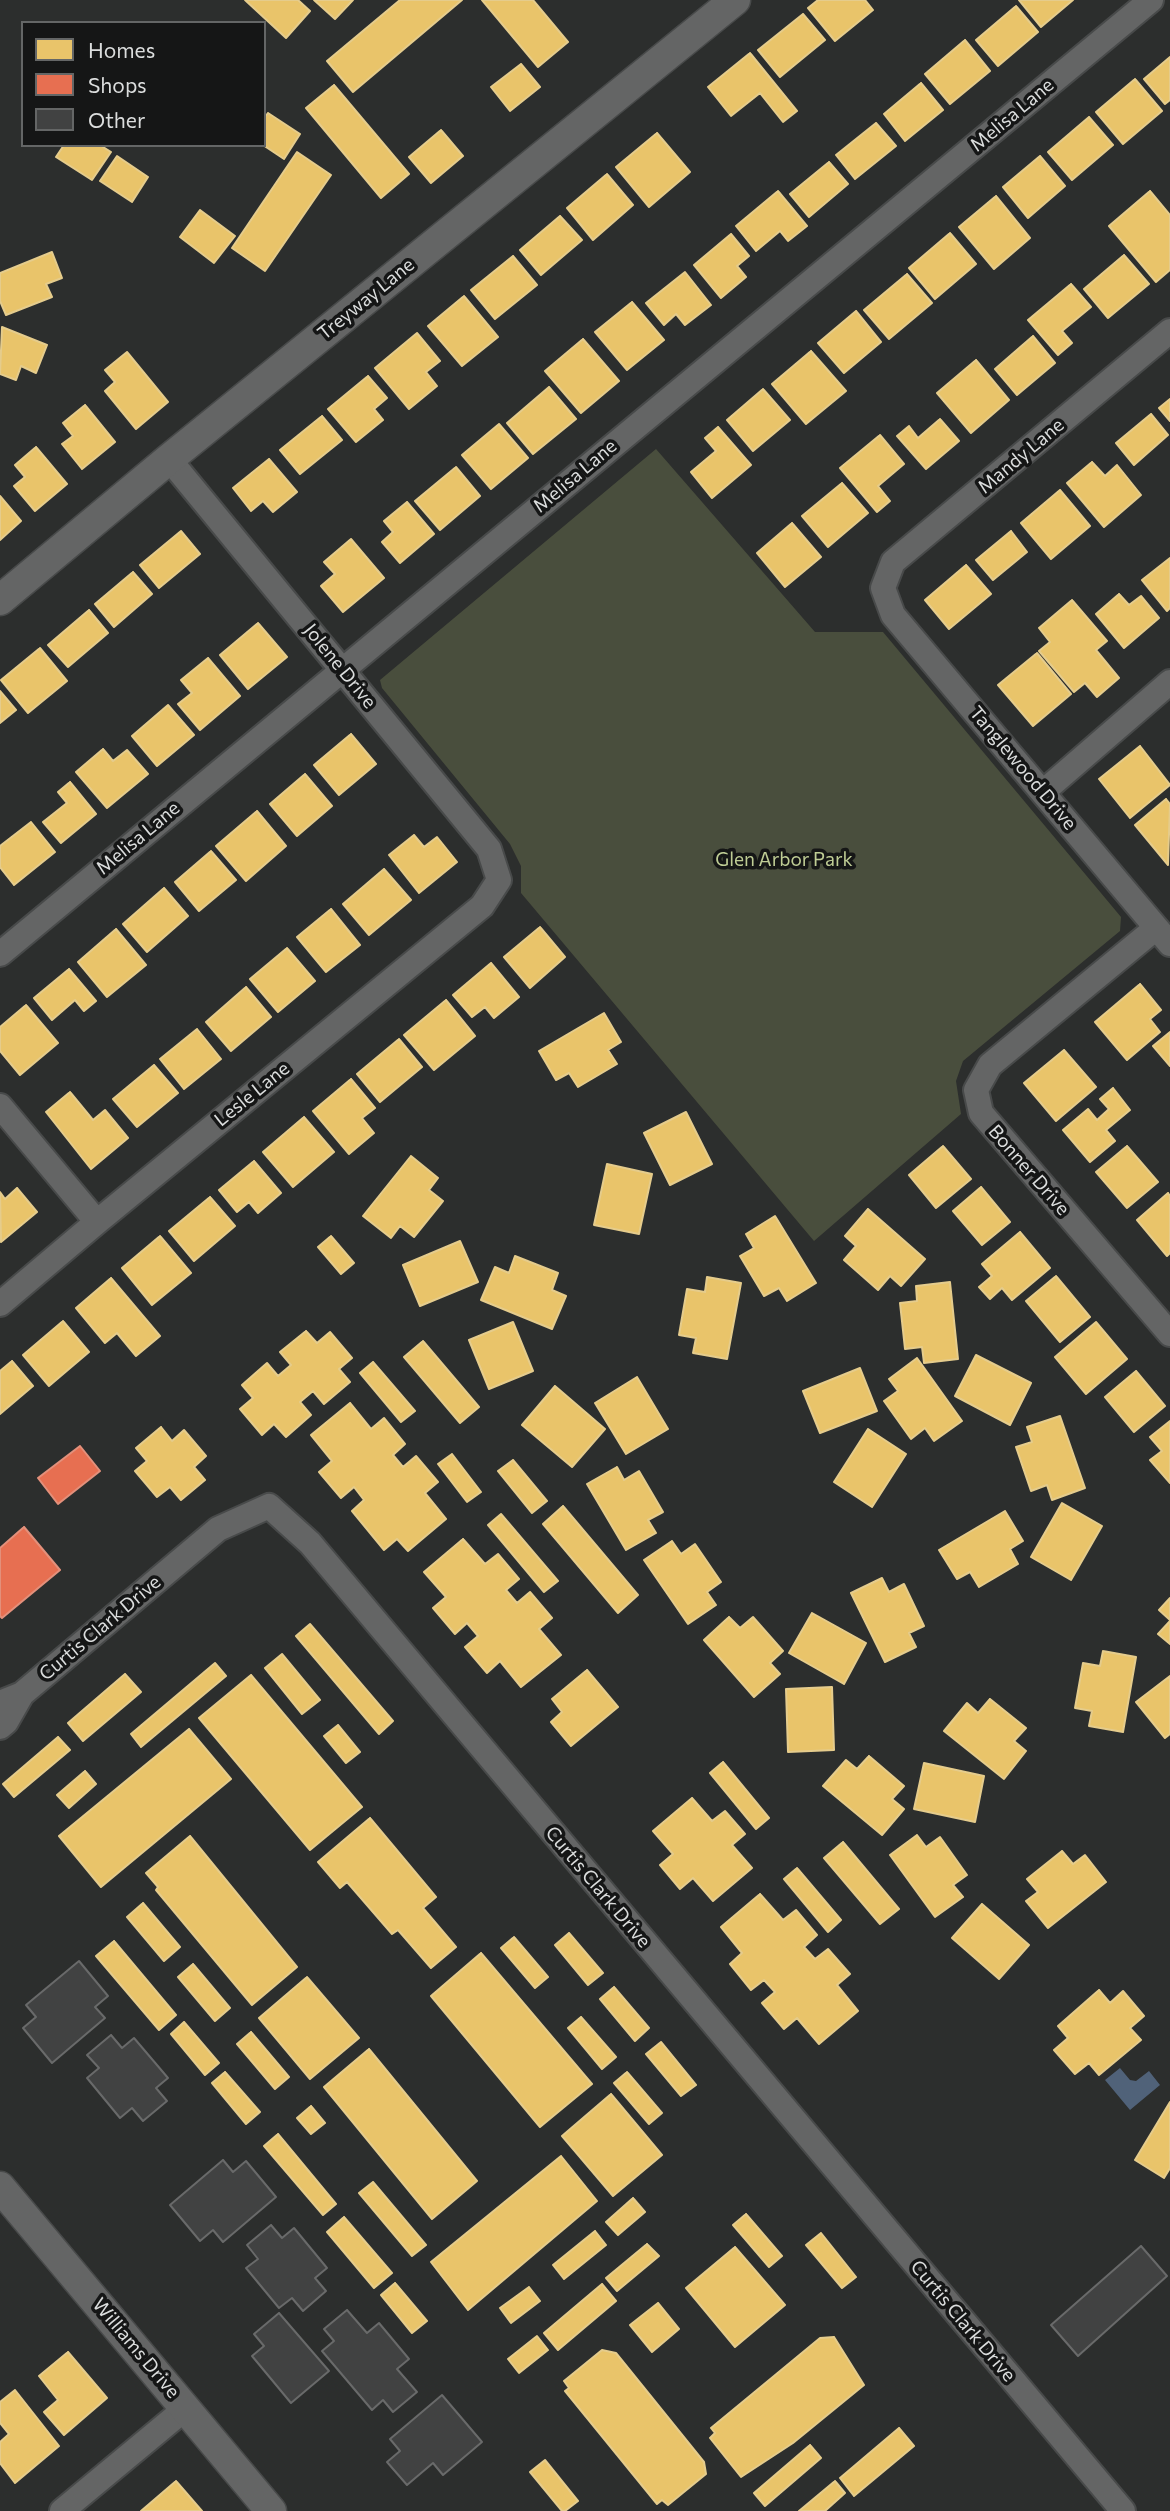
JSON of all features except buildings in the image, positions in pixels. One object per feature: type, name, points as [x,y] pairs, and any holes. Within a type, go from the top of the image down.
[{"type":"street","name":"Treyway Lane","points":[[0,600],[169,458],[735,0]]},
{"type":"street","name":"Melisa Lane","points":[[0,954],[1151,0]]},
{"type":"street","name":"Mandy Lane","points":[[883,588],[894,562],[1170,331]]},
{"type":"street","name":"Jolene Drive","points":[[169,458],[489,849],[499,880]]},
{"type":"street","name":"Tanglewood Drive","points":[[883,588],[893,615],[1163,936]]},
{"type":"street","points":[[1043,792],[1170,682]]},
{"type":"street","name":"Lesle Lane","points":[[0,1304],[482,906],[499,880]]},
{"type":"street","name":"Bonner Drive","points":[[1163,936],[990,1065],[976,1090],[981,1113],[1170,1334]]},
{"type":"street","points":[[0,1107],[97,1222]]},
{"type":"street","name":"Curtis Clark Drive","points":[[0,1727],[6,1722],[11,1699],[218,1529],[269,1506],[310,1543],[1123,2511]]},
{"type":"street","name":"Williams Drive","points":[[0,2187],[271,2511]]},
{"type":"street","points":[[62,2511],[186,2408]]},
{"type":"green space","name":"Glen Arbor Park","points":[[656,449],[815,632],[883,632],[1121,917],[1120,931],[963,1061],[956,1081],[961,1114],[814,1241],[521,893],[521,866],[510,844],[382,688],[380,680]]},
{"type":"water","points":[[1120,2068],[1130,2080],[1136,2081],[1149,2071],[1160,2085],[1130,2110],[1105,2080]]}]
